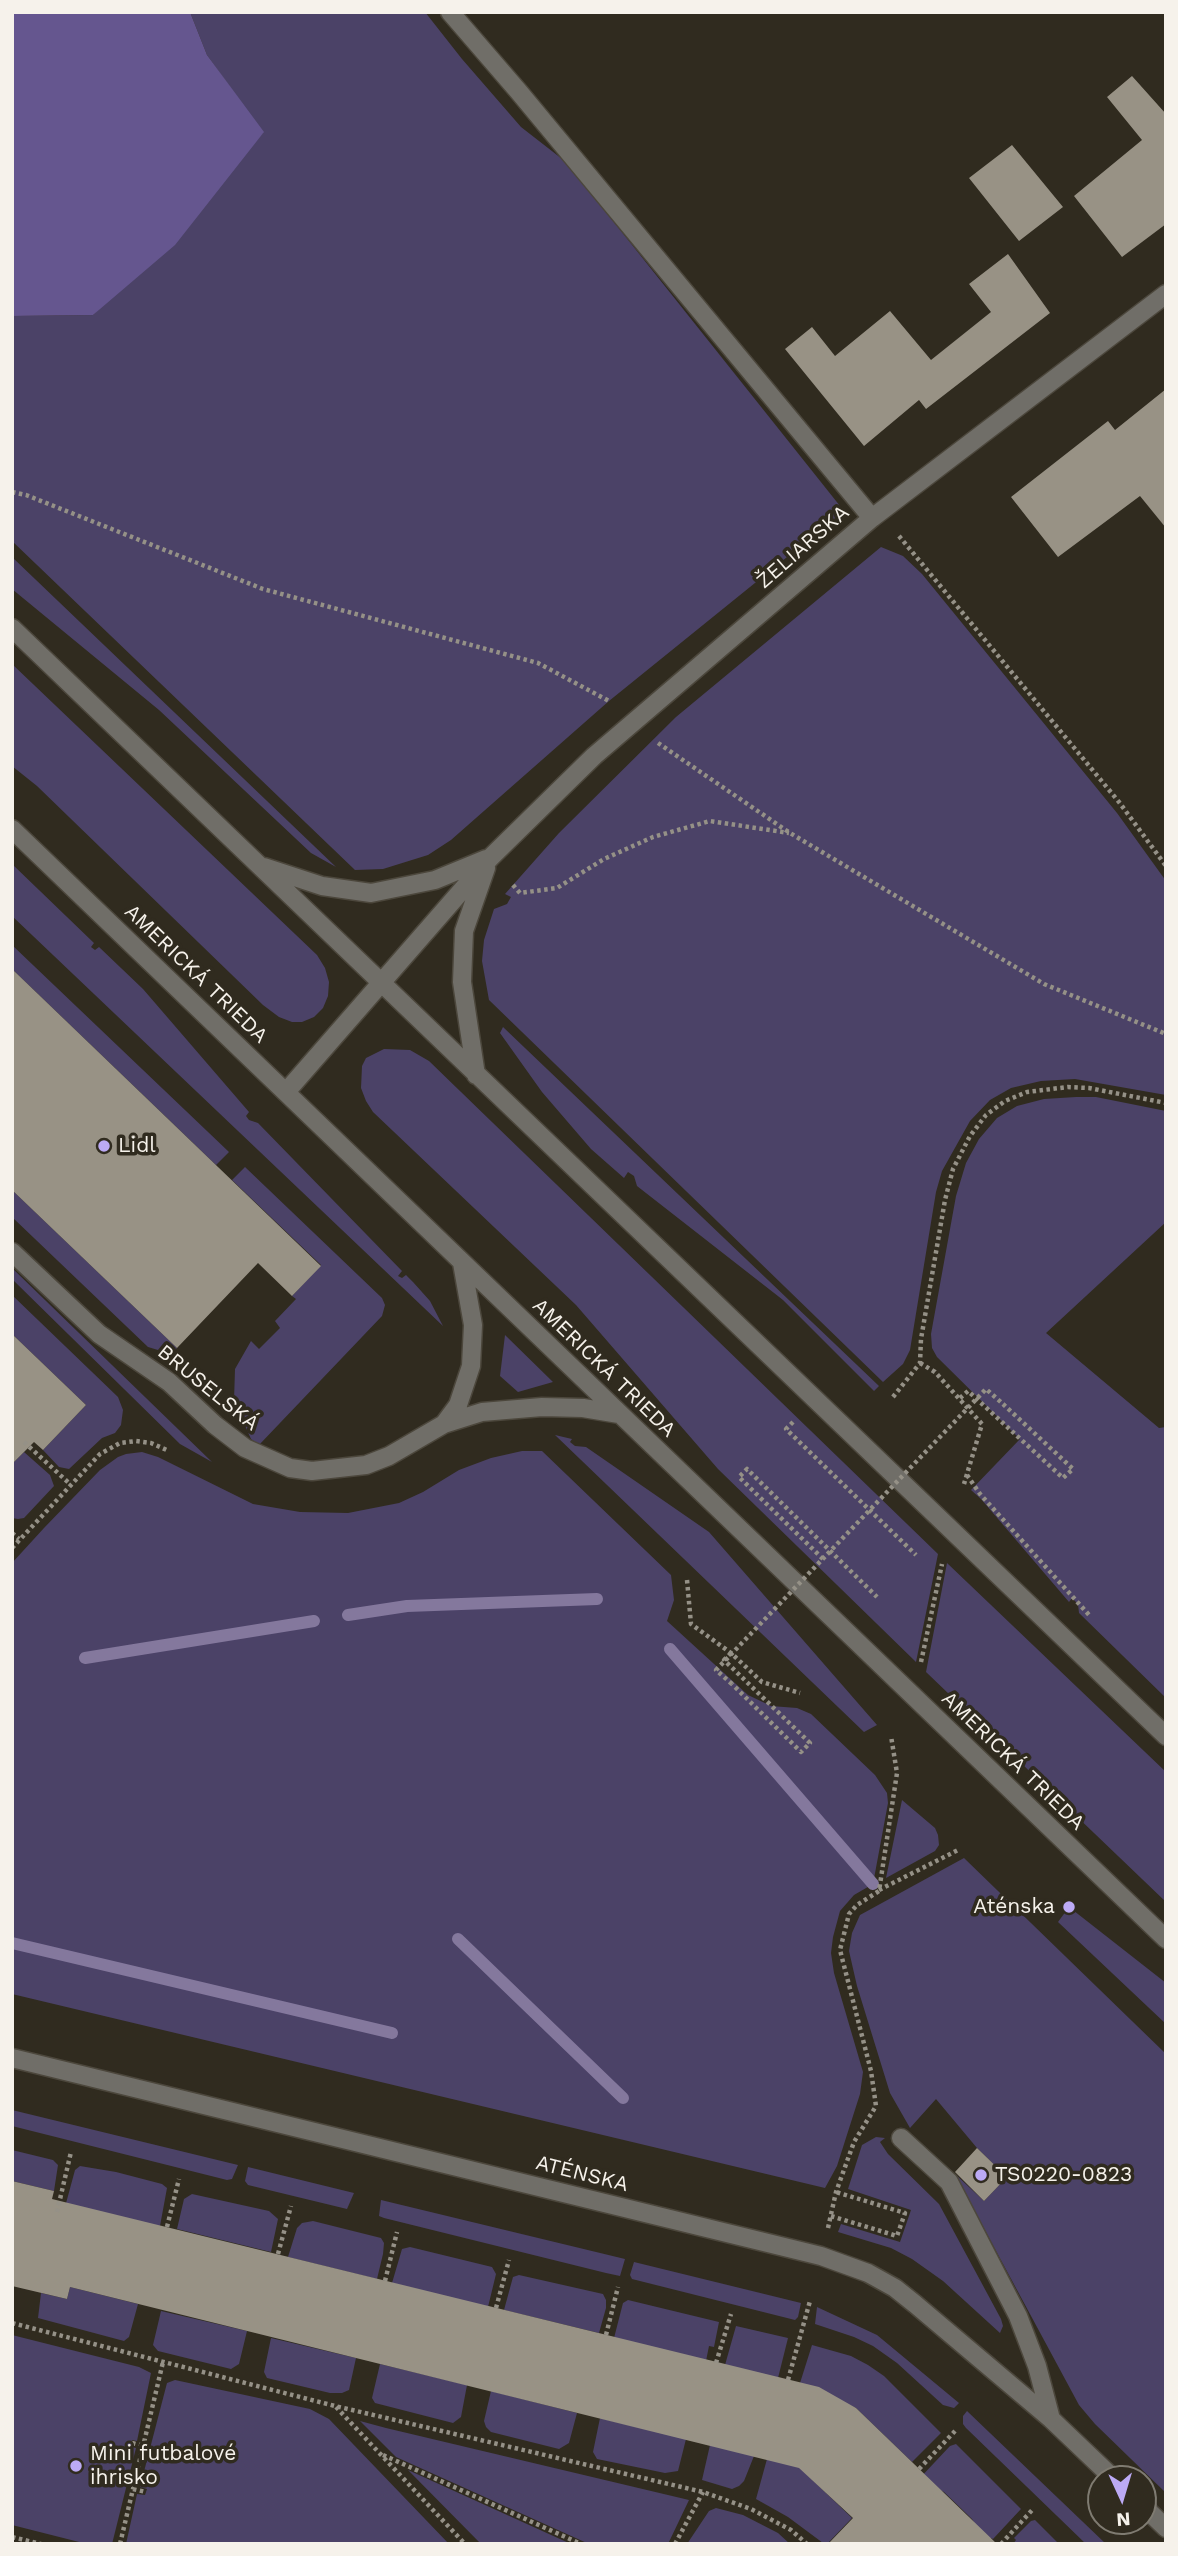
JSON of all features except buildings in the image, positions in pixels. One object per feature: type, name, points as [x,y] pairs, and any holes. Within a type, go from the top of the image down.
[{"type":"street","points":[[450,12],[520,92],[872,518]]},
{"type":"street","name":"ŽELIARSKA","points":[[286,1092],[489,858],[594,756],[872,518],[1166,294]]},
{"type":"street","points":[[12,628],[1166,1736]]},
{"type":"street","name":"AMERICKÁ TRIEDA","points":[[12,829],[1166,1939]]},
{"type":"street","points":[[258,865],[322,886],[371,893],[435,880],[489,858]]},
{"type":"street","points":[[476,1075],[462,982],[464,931],[489,858]]},
{"type":"street","name":"BRUSELSKÁ","points":[[12,1252],[99,1335],[169,1382],[215,1425],[245,1448],[290,1468],[312,1471],[366,1465],[389,1457],[444,1424],[458,1405],[471,1366],[473,1325],[463,1263]]},
{"type":"street","points":[[444,1424],[482,1412],[542,1407],[583,1408],[619,1414]]},
{"type":"street","name":"ATÉNSKA","points":[[12,2058],[821,2256],[868,2273],[895,2288],[1051,2419],[1099,2465]]},
{"type":"street","points":[[901,2138],[949,2182],[1018,2316],[1037,2366],[1051,2419]]},
{"type":"path","points":[[12,492],[26,495],[263,589],[538,663],[609,701],[630,725],[790,833],[1044,984],[1166,1034]]},
{"type":"path","points":[[872,518],[900,536],[1119,803],[1166,866]]},
{"type":"path","points":[[489,858],[520,893],[558,888],[616,853],[653,837],[710,821],[790,833]]},
{"type":"path","points":[[893,1397],[920,1363],[921,1339],[944,1200],[953,1169],[970,1136],[986,1115],[1005,1101],[1027,1092],[1068,1087],[1089,1088],[1166,1103]]},
{"type":"path","points":[[920,1363],[935,1372],[982,1424],[964,1484]]},
{"type":"path","points":[[731,1653],[724,1661],[727,1664],[810,1743],[801,1752],[716,1670],[823,1559],[986,1390],[1073,1469],[1063,1478],[978,1399],[968,1391],[960,1398]]},
{"type":"path","points":[[804,1430],[794,1421],[786,1429],[916,1555]]},
{"type":"path","points":[[12,1548],[100,1454],[120,1443],[136,1441],[151,1443],[169,1451]]},
{"type":"path","points":[[24,1442],[70,1484]]},
{"type":"path","points":[[823,1559],[738,1478],[747,1469],[877,1597]]},
{"type":"path","points":[[967,1475],[980,1494],[1096,1622]]},
{"type":"path","points":[[12,1533],[19,1539]]},
{"type":"path","points":[[920,1666],[943,1559]]},
{"type":"path","points":[[687,1580],[691,1625],[731,1653],[761,1682],[800,1693]]},
{"type":"path","points":[[879,1891],[897,1773],[891,1736]]},
{"type":"path","points":[[836,2192],[905,2213],[897,2236],[831,2214],[836,2192],[854,2142],[876,2106],[871,2071],[840,1950],[849,1914],[857,1905],[879,1891],[960,1849]]},
{"type":"path","points":[[57,2212],[71,2152]]},
{"type":"path","points":[[167,2227],[179,2179]]},
{"type":"path","points":[[278,2254],[291,2206]]},
{"type":"path","points":[[385,2281],[397,2232]]},
{"type":"path","points":[[496,2308],[509,2260]]},
{"type":"path","points":[[606,2335],[618,2287]]},
{"type":"path","points":[[788,2380],[810,2301]]},
{"type":"path","points":[[716,2363],[731,2314]]},
{"type":"path","points":[[12,2323],[335,2406],[703,2492],[751,2509],[791,2530],[807,2544]]},
{"type":"path","points":[[120,2544],[163,2362]]},
{"type":"path","points":[[335,2406],[465,2544]]},
{"type":"path","points":[[919,2469],[955,2431]]},
{"type":"path","points":[[132,2443],[144,2446]]},
{"type":"path","points":[[383,2455],[581,2544]]},
{"type":"path","points":[[133,2489],[146,2492]]},
{"type":"path","points":[[675,2544],[703,2492]]},
{"type":"path","points":[[1002,2544],[1034,2508]]},
{"type":"path","points":[[12,2537],[41,2544]]},
{"type":"shaded area","points":[[12,12],[190,12],[207,55],[264,132],[175,245],[93,315],[12,316]]},
{"type":"shaded area","points":[[190,12],[425,12],[521,127],[566,162],[844,511],[609,701],[451,840],[428,855],[383,869],[355,870],[12,541],[12,316],[93,315],[263,133],[207,55]]},
{"type":"shaded area","points":[[881,547],[903,556],[922,574],[1117,813],[1166,881],[1166,1095],[1075,1079],[1041,1081],[1011,1088],[990,1100],[970,1121],[942,1171],[936,1192],[910,1350],[903,1364],[883,1382],[489,1000],[482,961],[484,940],[494,909],[507,904],[511,897],[505,894],[559,833],[676,717]]},
{"type":"shaded area","points":[[12,557],[336,867],[311,853],[159,710],[12,589]]},
{"type":"shaded area","points":[[12,664],[317,955],[329,982],[328,996],[323,1008],[314,1017],[302,1022],[292,1022],[279,1017],[263,1005],[37,786],[12,766]]},
{"type":"shaded area","points":[[12,864],[94,943],[91,947],[95,950],[99,947],[143,989],[249,1112],[246,1116],[249,1120],[258,1123],[402,1271],[398,1276],[402,1278],[406,1275],[413,1282],[430,1301],[443,1326],[12,916]]},
{"type":"shaded area","points":[[12,945],[229,1152],[216,1165],[12,969]]},
{"type":"shaded area","points":[[503,1027],[879,1386],[874,1391],[783,1300],[637,1186],[634,1176],[628,1172],[624,1178],[591,1149],[542,1092],[500,1033]]},
{"type":"shaded area","points":[[384,1049],[410,1050],[429,1061],[938,1554],[916,1662],[718,1469],[576,1305],[373,1112],[361,1088],[362,1066],[366,1058]]},
{"type":"shaded area","points":[[1096,1097],[1166,1111],[1166,1222],[1046,1333],[1159,1428],[1166,1427],[1166,1698],[1079,1613],[1078,1604],[1072,1598],[1069,1602],[971,1490],[1020,1439],[937,1357],[932,1348],[931,1334],[956,1196],[966,1163],[979,1139],[997,1118],[1017,1106],[1044,1099]]},
{"type":"shaded area","points":[[245,1167],[382,1298],[385,1305],[382,1316],[259,1445],[251,1439],[234,1401],[235,1369],[251,1341],[259,1349],[280,1328],[275,1321],[296,1299],[292,1296],[321,1265],[232,1180]]},
{"type":"shaded area","points":[[12,1190],[177,1348],[168,1353],[148,1347],[12,1217]]},
{"type":"shaded area","points":[[12,1268],[212,1462],[180,1444],[12,1279]]},
{"type":"shaded area","points":[[12,1295],[118,1397],[123,1410],[121,1425],[115,1433],[102,1438],[69,1469],[59,1467],[43,1450],[86,1405],[12,1334]]},
{"type":"shaded area","points":[[505,1335],[553,1382],[518,1392],[500,1376]]},
{"type":"shaded area","points":[[555,1435],[572,1439],[570,1442],[575,1446],[586,1447],[709,1532],[877,1725],[864,1732]]},
{"type":"shaded area","points":[[522,1451],[542,1451],[671,1575],[674,1600],[667,1621],[748,1695],[771,1706],[797,1708],[811,1714],[875,1775],[887,1793],[888,1803],[873,1884],[854,1895],[840,1911],[833,1937],[831,1953],[834,1973],[863,2072],[860,2094],[837,2166],[825,2188],[12,1994],[12,1563],[44,1528],[100,1470],[126,1454],[142,1452],[158,1457],[253,1504],[300,1512],[348,1513],[399,1503],[459,1470],[491,1458]]},
{"type":"shaded area","points":[[24,1452],[50,1475],[54,1486],[24,1518],[18,1519],[12,1518],[12,1464]]},
{"type":"shaded area","points":[[947,1563],[1166,1772],[1166,1902],[926,1672]]},
{"type":"shaded area","points":[[902,1800],[935,1828],[939,1845],[935,1851],[886,1878]]},
{"type":"shaded area","points":[[964,1858],[1166,2054],[1166,2493],[1157,2484],[1157,2465],[1137,2465],[1079,2405],[954,2173],[984,2201],[1007,2177],[977,2148],[936,2099],[910,2128],[890,2093],[849,1951],[852,1933],[860,1915]]},
{"type":"shaded area","points":[[1069,1907],[1166,1983],[1166,2024],[1058,1922]]},
{"type":"shaded area","points":[[12,2110],[238,2165],[232,2179],[227,2180],[12,2126]]},
{"type":"shaded area","points":[[876,2137],[885,2138],[880,2142],[888,2154],[939,2204],[1001,2319],[1003,2326],[1000,2333],[943,2281],[912,2259],[891,2248],[838,2232],[841,2224],[900,2242],[911,2210],[848,2189],[862,2145]]},
{"type":"shaded area","points":[[12,2150],[53,2160],[58,2165],[54,2191],[12,2181]]},
{"type":"shaded area","points":[[80,2166],[162,2184],[167,2188],[160,2226],[65,2207],[75,2170]]},
{"type":"shaded area","points":[[248,2167],[354,2193],[347,2209],[248,2185],[245,2181]]},
{"type":"shaded area","points":[[192,2194],[269,2211],[278,2219],[271,2252],[177,2229],[184,2199]]},
{"type":"shaded area","points":[[381,2200],[625,2259],[620,2276],[606,2273],[384,2218],[379,2216]]},
{"type":"shaded area","points":[[313,2221],[381,2238],[384,2243],[383,2254],[377,2279],[288,2257],[297,2228],[302,2223]]},
{"type":"shaded area","points":[[410,2247],[492,2267],[496,2274],[488,2307],[392,2283],[402,2249]]},
{"type":"shaded area","points":[[634,2262],[801,2303],[798,2317],[795,2320],[632,2279],[630,2275]]},
{"type":"shaded area","points":[[519,2275],[603,2294],[606,2308],[599,2333],[504,2310],[513,2277]]},
{"type":"shaded area","points":[[70,2287],[138,2304],[129,2337],[124,2341],[38,2318],[41,2293],[67,2299]]},
{"type":"shaded area","points":[[628,2300],[719,2322],[714,2347],[709,2346],[706,2361],[614,2338],[623,2303]]},
{"type":"shaded area","points":[[817,2307],[877,2335],[959,2403],[954,2408],[943,2405],[897,2363],[873,2346],[815,2324]]},
{"type":"shaded area","points":[[161,2311],[247,2331],[239,2364],[231,2369],[158,2351],[153,2345]]},
{"type":"shaded area","points":[[736,2326],[788,2338],[778,2378],[725,2365]]},
{"type":"shaded area","points":[[12,2335],[139,2367],[151,2373],[137,2441],[132,2440],[131,2447],[136,2448],[112,2544],[87,2544],[12,2525]]},
{"type":"shaded area","points":[[271,2338],[356,2358],[349,2390],[330,2393],[267,2378],[264,2372]]},
{"type":"shaded area","points":[[812,2345],[851,2356],[868,2365],[884,2376],[941,2433],[912,2462],[856,2408],[800,2383]]},
{"type":"shaded area","points":[[380,2364],[467,2385],[461,2417],[453,2423],[375,2403],[372,2398]]},
{"type":"shaded area","points":[[175,2380],[310,2409],[329,2419],[449,2544],[126,2544],[137,2494],[145,2495],[147,2489],[140,2487],[167,2383]]},
{"type":"shaded area","points":[[491,2391],[577,2413],[569,2443],[559,2449],[491,2432],[484,2421]]},
{"type":"shaded area","points":[[967,2411],[1087,2526],[1087,2535],[1097,2535],[1106,2544],[1086,2544],[966,2428],[963,2416]]},
{"type":"shaded area","points":[[600,2418],[686,2439],[678,2471],[665,2473],[597,2459],[593,2452]]},
{"type":"shaded area","points":[[360,2421],[689,2500],[668,2544],[589,2544],[396,2457]]},
{"type":"shaded area","points":[[956,2444],[1021,2509],[986,2543],[972,2519],[944,2492],[919,2479],[950,2446]]},
{"type":"shaded area","points":[[710,2445],[754,2456],[744,2481],[739,2486],[732,2489],[702,2480]]},
{"type":"shaded area","points":[[767,2459],[799,2467],[852,2518],[828,2543],[823,2543],[788,2517],[756,2499]]},
{"type":"shaded area","points":[[408,2470],[571,2544],[481,2544]]},
{"type":"shaded area","points":[[716,2508],[743,2515],[778,2533],[790,2544],[687,2544],[709,2511]]},
{"type":"shaded area","points":[[1035,2520],[1059,2544],[1013,2544],[1016,2540],[1014,2538]]},
{"type":"waterway","points":[[348,1615],[407,1606],[597,1599]]},
{"type":"waterway","points":[[85,1658],[314,1621]]},
{"type":"waterway","points":[[670,1649],[873,1884]]},
{"type":"waterway","points":[[458,1939],[623,2098]]},
{"type":"waterway","points":[[12,1943],[392,2033]]},
{"type":"place","name":"Lidl","points":[[104,1146]]},
{"type":"place","name":"Aténska","points":[[1069,1907]]},
{"type":"place","name":"TS0220-0823","points":[[981,2175]]},
{"type":"place","name":"Mini futbalové ihrisko","points":[[76,2466]]}]
